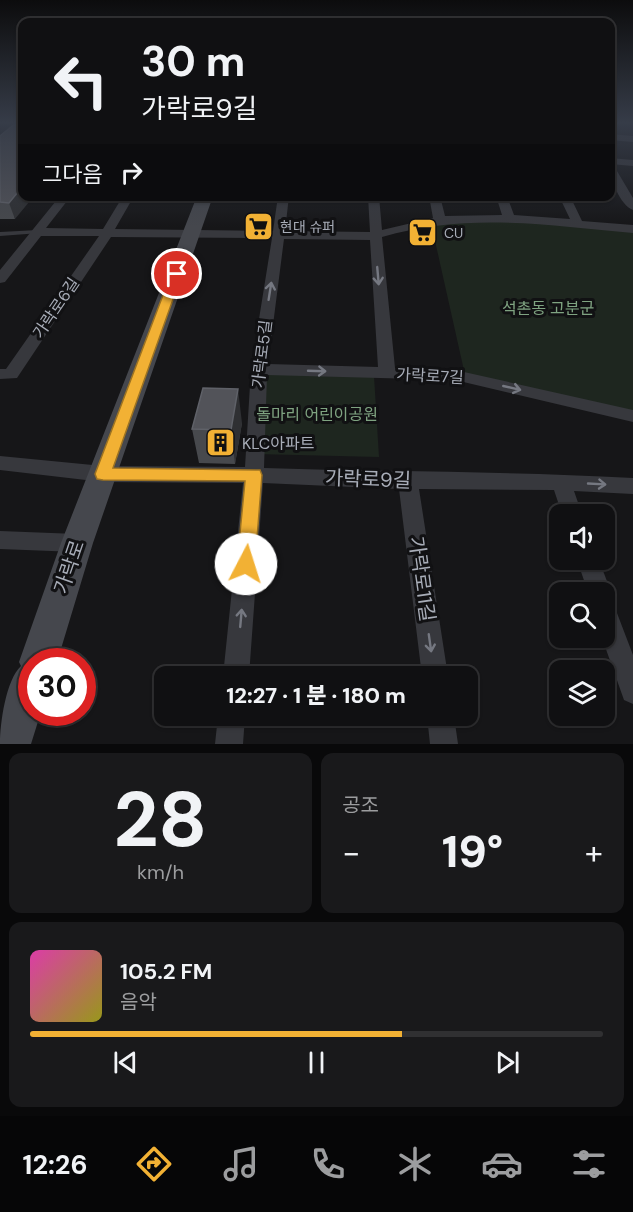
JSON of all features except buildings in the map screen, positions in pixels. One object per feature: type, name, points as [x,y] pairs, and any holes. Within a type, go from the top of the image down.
[{"type":"street","points":[[615,161],[633,163]]},
{"type":"street","points":[[615,176],[633,207]]},
{"type":"street","points":[[0,279],[62,201]]},
{"type":"street","name":"가락로6길","points":[[0,374],[11,374],[107,233],[126,201]]},
{"type":"street","name":"가락로","points":[[43,648],[77,543],[203,201]]},
{"type":"street","name":"가락로5길","points":[[254,475],[259,369],[283,201]]},
{"type":"street","points":[[373,201],[374,236],[387,374]]},
{"type":"street","points":[[435,201],[440,221]]},
{"type":"street","points":[[503,201],[510,220]]},
{"type":"street","points":[[566,201],[578,224]]},
{"type":"street","points":[[38,232],[374,236],[410,225],[461,218],[633,229]]},
{"type":"street","name":"가락로7길","points":[[259,369],[455,375],[633,416]]},
{"type":"street","points":[[0,463],[103,474]]},
{"type":"street","name":"가락로9길","points":[[103,474],[254,475],[408,481],[561,482],[633,486]]},
{"type":"street","points":[[237,666],[254,475]]},
{"type":"street","name":"가락로11길","points":[[408,481],[434,666]]},
{"type":"street","points":[[561,482],[569,504]]},
{"type":"street","points":[[0,540],[77,543]]},
{"type":"street","points":[[615,639],[633,691]]},
{"type":"street","points":[[10,744],[18,721]]},
{"type":"street","points":[[229,744],[231,726]]},
{"type":"street","points":[[442,726],[444,744]]},
{"type":"lane","points":[[0,234],[38,232]]},
{"type":"green space","name":"석촌동 고분군","points":[[462,220],[543,222],[633,230],[633,416],[465,375],[431,223]]},
{"type":"green space","name":"돌마리 어린이공원","points":[[266,372],[374,376],[379,457],[255,454]]},
{"type":"place","name":"현대 슈퍼","points":[[259,227]]},
{"type":"place","name":"CU","points":[[423,233]]},
{"type":"place","name":"KLC아파트","points":[[221,443]]},
{"type":"route","points":[[177,274],[103,474],[254,475],[246,564]]}]
